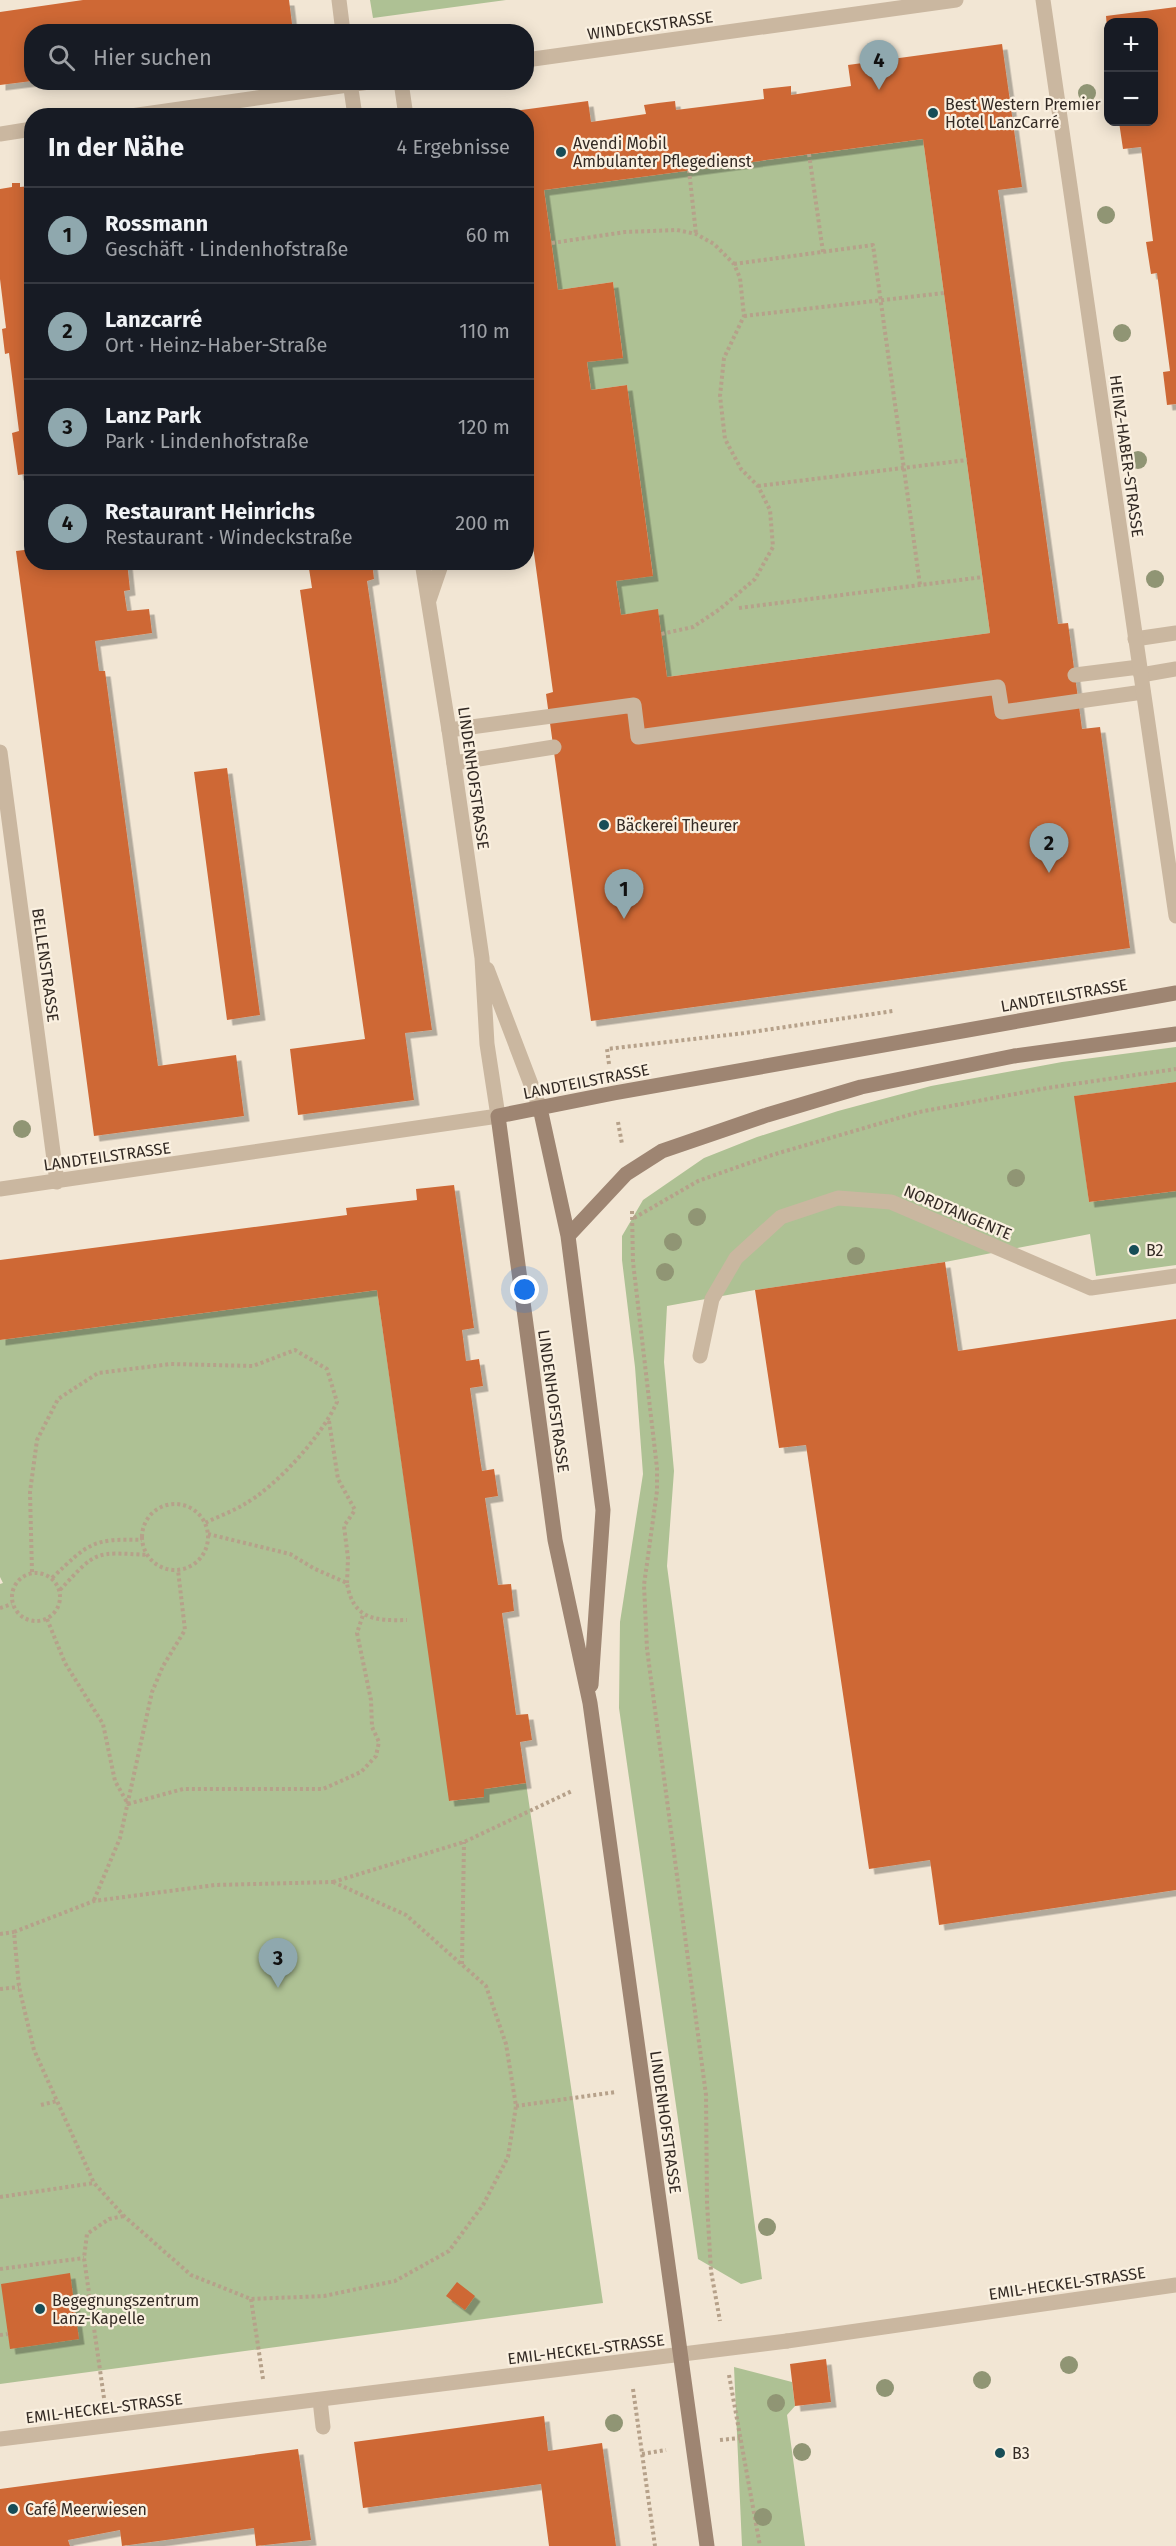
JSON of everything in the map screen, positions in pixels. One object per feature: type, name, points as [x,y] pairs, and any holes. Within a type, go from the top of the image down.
[{"type":"street","points":[[339,0],[343,24]]},
{"type":"street","name":"WINDECKSTRASSE","points":[[534,59],[956,0]]},
{"type":"street","name":"HEINZ-HABER-STRASSE","points":[[1043,0],[1176,916]]},
{"type":"street","points":[[186,108],[310,90]]},
{"type":"street","points":[[352,90],[354,108]]},
{"type":"street","points":[[402,90],[405,108]]},
{"type":"street","points":[[0,134],[24,130]]},
{"type":"street","name":"LINDENHOFSTRASSE","points":[[423,570],[482,958],[487,1044],[555,1540],[590,1703],[707,2546]]},
{"type":"street","name":"LINDENHOFSTRASSE","points":[[429,603],[439,570]]},
{"type":"street","points":[[1135,639],[1176,633]]},
{"type":"street","points":[[1075,675],[1176,669]]},
{"type":"street","points":[[449,730],[634,705],[638,737],[999,687],[1002,712],[1143,692]]},
{"type":"street","points":[[454,763],[554,747]]},
{"type":"street","name":"BELLENSTRASSE","points":[[0,752],[57,1182]]},
{"type":"street","name":"LINDENHOFSTRASSE","points":[[482,958],[540,1108],[568,1236],[603,1510],[590,1703]]},
{"type":"street","name":"LANDTEILSTRASSE","points":[[0,1189],[498,1116],[1176,993]]},
{"type":"street","points":[[568,1236],[626,1174],[662,1151],[768,1115],[861,1087],[1014,1056],[1176,1034]]},
{"type":"street","name":"NORDTANGENTE","points":[[700,1356],[712,1299],[736,1258],[781,1217],[838,1198],[891,1202],[1091,1288],[1176,1276]]},
{"type":"street","name":"EMIL-HECKEL-STRASSE","points":[[0,2439],[629,2362],[1176,2285]]},
{"type":"street","points":[[320,2400],[323,2427]]},
{"type":"path","points":[[809,154],[823,252]]},
{"type":"path","points":[[689,170],[696,234]]},
{"type":"path","points":[[552,243],[625,232],[677,230],[696,234],[714,244],[734,264],[740,278],[744,316],[724,358],[720,396],[725,439],[741,469],[758,486],[770,510],[773,547],[756,579],[720,609],[693,627],[661,634]]},
{"type":"path","points":[[734,264],[873,245],[920,585]]},
{"type":"path","points":[[744,316],[944,293]]},
{"type":"path","points":[[758,486],[967,460]]},
{"type":"path","points":[[739,608],[983,577]]},
{"type":"path","points":[[607,1049],[745,1033],[896,1010]]},
{"type":"path","points":[[760,2546],[711,2271],[707,2203],[706,2095],[647,1649],[644,1585],[657,1491],[657,1468],[633,1262],[634,1218],[698,1181],[772,1155],[919,1112],[1047,1088],[1176,1069]]},
{"type":"path","points":[[32,1572],[30,1492],[37,1440],[58,1399],[98,1373],[171,1364],[254,1366],[295,1350],[327,1369],[337,1402],[329,1420],[271,1487],[243,1506],[205,1523]]},
{"type":"path","points":[[329,1420],[338,1479],[355,1510],[344,1526],[348,1558],[347,1583],[350,1597],[363,1616],[383,1621],[407,1620]]},
{"type":"path","points":[[170,1505],[181,1505],[193,1509],[205,1523],[208,1534],[207,1545],[198,1561],[178,1570],[165,1568],[155,1563],[148,1556],[142,1540],[143,1529],[150,1517],[158,1509],[170,1505]]},
{"type":"path","points":[[208,1534],[290,1554],[315,1569],[347,1583]]},
{"type":"path","points":[[52,1578],[82,1550],[101,1540],[142,1540]]},
{"type":"path","points":[[60,1590],[52,1578],[45,1573],[32,1572],[17,1581],[11,1596],[12,1604],[18,1614],[26,1619],[33,1621],[47,1619],[58,1607],[60,1590],[89,1559],[105,1553],[148,1556]]},
{"type":"path","points":[[94,1901],[120,1838],[152,1692],[163,1666],[185,1630],[178,1570]]},
{"type":"path","points":[[0,1608],[12,1604]]},
{"type":"path","points":[[128,1804],[183,1789],[323,1789],[361,1772],[376,1756],[379,1742],[372,1727],[371,1700],[357,1632],[363,1616]]},
{"type":"path","points":[[47,1619],[65,1663],[103,1724],[115,1781],[128,1804]]},
{"type":"path","points":[[0,1934],[14,1932],[94,1901],[215,1885],[333,1882],[464,1842],[600,1778]]},
{"type":"path","points":[[462,1965],[464,1842]]},
{"type":"path","points":[[14,1932],[19,1987],[34,2050],[94,2183],[124,2216],[191,2275],[251,2299],[324,2296],[395,2282],[449,2251],[483,2205],[508,2157],[516,2106],[506,2044],[486,1986],[406,1915],[333,1882]]},
{"type":"path","points":[[0,1989],[19,1987]]},
{"type":"path","points":[[516,2106],[644,2089]]},
{"type":"path","points":[[41,2105],[57,2101]]},
{"type":"path","points":[[0,2197],[94,2183]]},
{"type":"path","points":[[108,2425],[84,2258],[87,2234],[109,2219],[124,2216]]},
{"type":"path","points":[[0,2269],[84,2258]]},
{"type":"path","points":[[251,2299],[267,2406]]},
{"type":"path","points":[[0,2335],[8,2334]]},
{"type":"path","points":[[629,2362],[655,2546]]},
{"type":"green space","points":[[370,0],[506,0],[373,18]]},
{"type":"green space","points":[[923,139],[990,633],[667,677],[658,610],[621,615],[616,581],[653,575],[627,385],[591,390],[587,362],[623,357],[613,282],[558,290],[544,190]]},
{"type":"green space","points":[[1176,1047],[1176,1082],[1075,1096],[1089,1202],[1176,1191],[1176,1265],[1096,1276],[1090,1234],[945,1262],[755,1290],[667,1306],[664,1362],[674,1471],[667,1566],[762,2279],[741,2284],[698,2259],[619,1708],[620,1622],[643,1474],[635,1367],[622,1260],[622,1236],[643,1200],[704,1158],[757,1137],[838,1111],[931,1086],[1062,1062]]},
{"type":"green space","points":[[377,1290],[450,1801],[484,1797],[484,1789],[526,1783],[603,2303],[0,2384],[0,1584],[3,1583],[0,1577],[0,1340]]},
{"type":"green space","points":[[734,2367],[792,2382],[795,2406],[787,2415],[805,2546],[742,2546]]},
{"type":"building","points":[[83,0],[289,0],[292,24],[24,24],[24,82],[0,85],[0,12]]},
{"type":"building","points":[[1176,7],[1176,404],[1167,405],[1163,372],[1170,371],[1157,273],[1151,274],[1146,242],[1153,241],[1141,147],[1123,149],[1120,126],[1158,126],[1158,18],[1106,18],[1106,16]]},
{"type":"building","points":[[1002,44],[1022,187],[998,190],[1058,624],[1068,623],[1082,729],[1100,727],[1130,948],[591,1021],[546,694],[553,692],[534,553],[534,108],[588,101],[591,122],[646,114],[644,105],[658,103],[675,101],[676,110],[764,99],[763,89],[791,86],[791,95],[851,86],[848,65]],"holes":[[[923,139],[990,633],[667,677],[658,609],[621,615],[616,581],[653,576],[627,385],[591,390],[587,362],[623,358],[613,282],[558,290],[544,190]]]},
{"type":"building","points":[[12,183],[20,183],[20,187],[24,187],[24,474],[18,475],[12,433],[19,431],[9,353],[5,354],[2,329],[6,328],[0,279],[0,189],[12,187]]},
{"type":"building","points":[[24,550],[24,570],[128,570],[130,590],[124,591],[127,611],[149,609],[152,633],[95,641],[99,671],[105,671],[158,1066],[236,1055],[244,1116],[94,1136],[16,551]]},
{"type":"building","points":[[309,570],[373,570],[374,579],[367,581],[432,1030],[405,1033],[414,1100],[298,1115],[290,1049],[365,1039],[300,590],[312,588]]},
{"type":"building","points":[[227,768],[260,1015],[227,1020],[194,772]]},
{"type":"building","points":[[1176,1082],[1176,1191],[1089,1202],[1074,1096]]},
{"type":"building","points":[[454,1185],[474,1328],[462,1330],[466,1361],[479,1359],[483,1386],[470,1388],[482,1471],[494,1469],[498,1496],[485,1498],[498,1585],[511,1584],[514,1611],[502,1613],[516,1715],[528,1714],[532,1740],[520,1742],[526,1783],[484,1789],[484,1797],[449,1801],[377,1290],[0,1340],[0,1260],[347,1215],[346,1208],[417,1200],[416,1189]]},
{"type":"building","points":[[945,1262],[958,1351],[1176,1319],[1176,1890],[939,1925],[930,1860],[869,1869],[806,1445],[779,1448],[755,1290]]},
{"type":"building","name":"Begegnungszentrum Lanz-Kapelle","points":[[70,2273],[79,2339],[10,2349],[1,2284]]},
{"type":"building","points":[[457,2282],[475,2296],[465,2310],[446,2296]]},
{"type":"building","points":[[826,2359],[831,2402],[795,2406],[790,2364]]},
{"type":"building","points":[[544,2416],[548,2451],[602,2443],[616,2546],[549,2546],[541,2484],[363,2508],[354,2442]]},
{"type":"building","points":[[298,2449],[311,2540],[256,2546],[254,2528],[122,2546],[120,2530],[68,2540],[70,2546],[0,2546],[0,2489]]},
{"type":"place","name":"Restaurant Heinrichs","points":[[879,90]]},
{"type":"place","name":"Best Western Premier Hotel LanzCarré","points":[[933,113]]},
{"type":"place","name":"Avendi Mobil Ambulanter Pflegedienst","points":[[561,152]]},
{"type":"place","name":"Bäckerei Theurer","points":[[604,825]]},
{"type":"place","name":"Lanzcarré","points":[[1049,873]]},
{"type":"place","name":"Rossmann","points":[[624,919]]},
{"type":"place","name":"B2","points":[[1134,1250]]},
{"type":"place","name":"Lanz Park","points":[[278,1988]]},
{"type":"place","name":"Begegnungszentrum Lanz-Kapelle","points":[[40,2309]]},
{"type":"place","name":"B3","points":[[1000,2453]]},
{"type":"place","name":"Café Meerwiesen","points":[[13,2509]]}]
